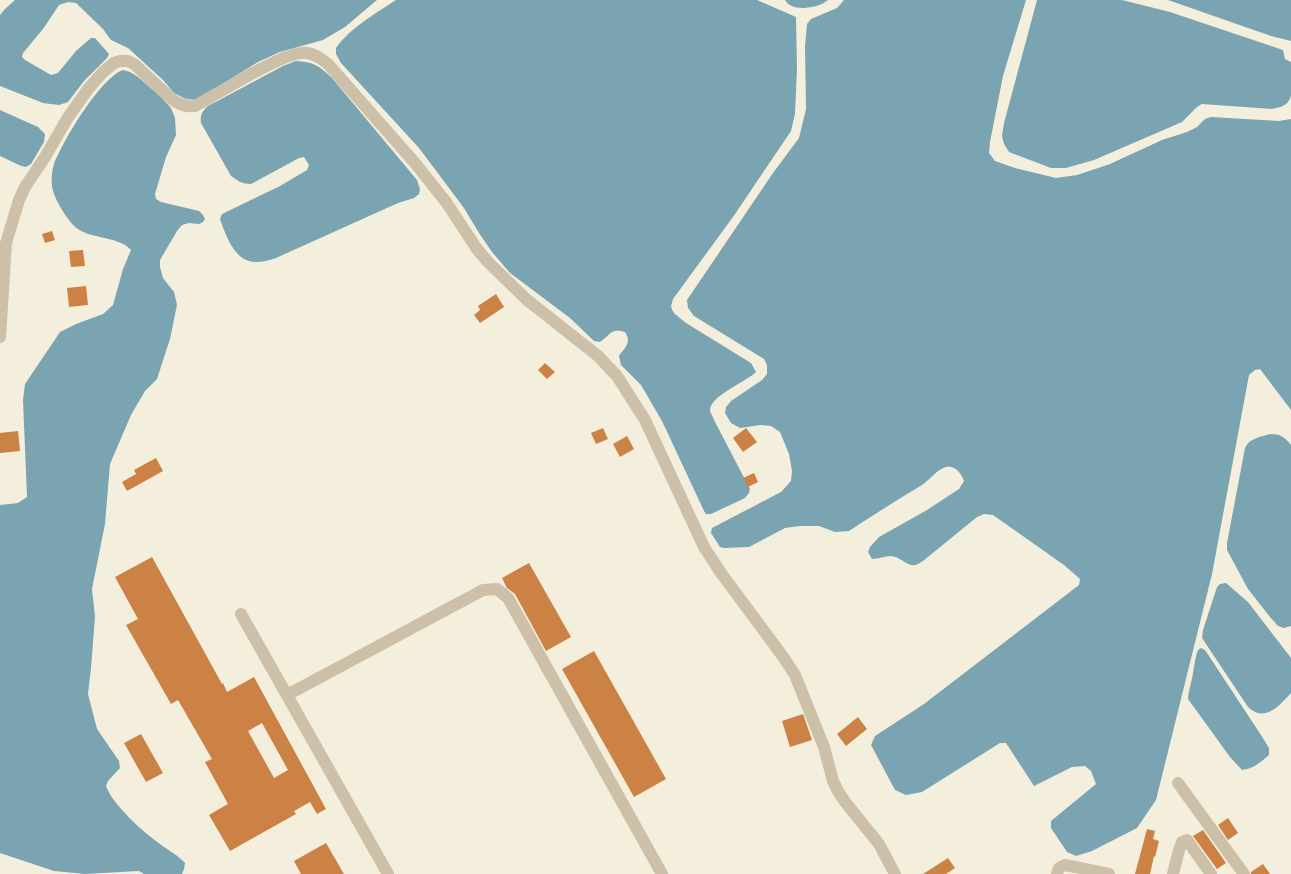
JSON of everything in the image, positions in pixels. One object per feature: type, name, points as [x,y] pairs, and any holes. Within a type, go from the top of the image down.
[{"type":"street","points":[[0,337],[6,242],[25,187],[45,157],[67,119],[88,89],[108,67],[120,61],[128,61],[134,64],[173,100],[179,104],[190,107],[200,103],[272,63],[298,53],[306,53],[321,58],[334,70],[415,163],[446,202],[477,249],[488,262],[526,299],[598,356],[617,376],[645,420],[704,547],[721,573],[795,675],[824,748],[833,781],[839,793],[846,804],[879,844],[895,874]]},
{"type":"street","points":[[287,695],[483,590],[497,589],[508,598],[662,874]]},
{"type":"street","points":[[241,614],[388,874]]},
{"type":"street","points":[[1178,783],[1244,874]]},
{"type":"street","points":[[1173,874],[1182,842],[1187,840],[1211,874]]},
{"type":"street","points":[[1057,874],[1059,868],[1065,865],[1092,872],[1109,874]]},
{"type":"water","points":[[15,0],[377,0],[345,27],[323,40],[280,52],[258,62],[197,100],[186,99],[174,93],[163,80],[128,48],[111,40],[103,29],[76,3],[68,2],[59,5],[43,29],[23,53],[22,57],[51,75],[58,73],[76,51],[91,38],[95,38],[109,54],[107,58],[84,81],[68,102],[59,105],[43,103],[0,86],[0,15]]},
{"type":"water","points":[[396,0],[757,0],[796,17],[797,68],[795,114],[791,131],[733,217],[673,299],[671,306],[675,314],[686,323],[751,363],[756,372],[715,400],[711,405],[710,411],[750,489],[745,498],[711,514],[706,514],[662,421],[641,385],[621,365],[619,356],[628,342],[625,332],[616,331],[600,342],[594,341],[570,318],[510,273],[492,252],[464,208],[419,148],[341,63],[336,54],[336,48],[341,41],[363,22]]},
{"type":"water","points":[[785,0],[828,0],[812,7],[799,8],[793,7]]},
{"type":"water","points":[[844,0],[1026,0],[1003,76],[989,153],[995,161],[1015,168],[1056,178],[1077,175],[1110,164],[1162,140],[1187,132],[1197,127],[1205,119],[1211,117],[1279,121],[1291,119],[1291,410],[1260,369],[1255,370],[1249,375],[1212,574],[1156,800],[1137,828],[1092,851],[1076,856],[1067,852],[1051,828],[1051,821],[1096,784],[1091,771],[1085,766],[1072,767],[1034,786],[1006,743],[1000,743],[922,792],[906,795],[895,790],[871,745],[875,736],[924,704],[1079,585],[1080,579],[1064,565],[993,515],[984,514],[977,517],[917,565],[909,564],[894,556],[872,559],[868,552],[870,547],[879,537],[927,510],[959,489],[964,481],[958,471],[952,467],[943,468],[922,485],[849,531],[835,532],[819,526],[785,528],[749,547],[724,548],[720,547],[711,533],[712,528],[781,492],[791,481],[792,471],[789,454],[780,432],[771,426],[760,425],[740,428],[731,423],[725,413],[726,407],[731,401],[762,380],[767,374],[767,365],[764,359],[694,316],[688,308],[687,300],[773,173],[799,138],[806,109],[805,46],[807,24],[811,19],[837,8]]},
{"type":"water","points":[[1037,0],[1122,0],[1170,12],[1283,50],[1285,59],[1291,62],[1290,99],[1281,107],[1272,109],[1202,104],[1182,122],[1094,160],[1066,168],[1051,168],[1009,152],[1004,144],[1002,136],[1004,123]]},
{"type":"water","points":[[1168,0],[1291,0],[1291,41],[1271,36]]},
{"type":"water","points":[[296,61],[308,62],[316,65],[332,78],[417,180],[420,189],[419,194],[414,198],[398,203],[276,258],[262,262],[249,261],[243,258],[232,247],[220,219],[222,214],[280,186],[307,170],[309,165],[304,157],[299,158],[251,184],[240,182],[231,176],[201,123],[201,115],[208,106],[283,66]]},
{"type":"water","points":[[123,70],[138,77],[160,96],[171,108],[175,118],[176,135],[166,157],[155,194],[156,199],[161,202],[199,211],[205,219],[199,224],[189,223],[182,225],[160,260],[163,278],[174,292],[177,305],[170,339],[157,379],[145,391],[131,415],[110,464],[105,524],[92,589],[95,617],[88,694],[97,729],[119,761],[120,768],[108,781],[106,786],[122,810],[137,825],[185,863],[182,874],[144,874],[139,871],[85,874],[54,871],[0,853],[0,505],[18,503],[27,497],[23,400],[25,384],[60,332],[76,324],[103,314],[113,305],[123,269],[131,250],[118,242],[79,230],[73,225],[63,212],[54,195],[52,172],[54,164],[65,141],[83,111],[104,85],[114,75]]},
{"type":"water","points":[[0,110],[38,127],[45,134],[44,142],[31,164],[26,167],[0,156]]},
{"type":"water","points":[[1270,434],[1282,436],[1291,445],[1291,626],[1284,628],[1278,626],[1248,589],[1227,550],[1227,543],[1245,448],[1252,440]]},
{"type":"water","points":[[1226,583],[1248,602],[1291,658],[1291,693],[1277,707],[1266,713],[1254,712],[1248,707],[1202,638],[1203,630],[1217,587],[1220,584]]},
{"type":"water","points":[[1201,648],[1205,650],[1269,748],[1269,755],[1253,767],[1242,770],[1230,757],[1188,699],[1198,650]]},
{"type":"building","points":[[52,231],[55,240],[45,243],[42,234]]},
{"type":"building","points":[[83,250],[85,266],[71,267],[69,251]]},
{"type":"building","points":[[86,286],[88,305],[69,307],[67,288]]},
{"type":"building","points":[[496,294],[504,307],[480,323],[474,315],[480,310],[478,306]]},
{"type":"building","points":[[545,363],[555,372],[547,379],[538,370]]},
{"type":"building","points":[[603,428],[608,439],[596,444],[591,433]]},
{"type":"building","points":[[746,428],[757,442],[743,452],[733,438]]},
{"type":"building","points":[[18,431],[20,451],[0,453],[0,433]]},
{"type":"building","points":[[627,436],[634,449],[620,457],[613,444]]},
{"type":"building","points":[[156,458],[163,471],[127,491],[122,482],[136,474],[134,470]]},
{"type":"building","points":[[754,473],[758,482],[748,487],[743,478]]},
{"type":"building","points":[[152,557],[227,692],[254,677],[326,809],[317,814],[310,802],[294,811],[296,814],[230,851],[209,815],[228,804],[205,762],[212,759],[178,700],[171,704],[126,625],[138,619],[115,577]],"holes":[[[262,723],[288,770],[274,778],[248,731]]]},
{"type":"building","points":[[529,563],[571,637],[546,651],[515,594],[507,588],[502,578]]},
{"type":"building","points":[[594,651],[666,779],[634,797],[562,669]]},
{"type":"building","points":[[803,714],[812,740],[790,747],[782,721]]},
{"type":"building","points":[[858,717],[867,729],[846,746],[837,734]]},
{"type":"building","points":[[141,734],[163,773],[146,782],[124,743]]},
{"type":"building","points":[[1228,818],[1238,833],[1228,840],[1218,825]]},
{"type":"building","points":[[1147,829],[1155,831],[1153,839],[1159,841],[1155,857],[1154,856],[1150,874],[1135,874]]},
{"type":"building","points":[[1203,830],[1226,863],[1217,869],[1193,836]]},
{"type":"building","points":[[326,843],[344,874],[301,874],[294,861]]},
{"type":"building","points":[[948,858],[955,868],[946,874],[923,874]]},
{"type":"building","points":[[1263,864],[1270,874],[1251,874],[1251,872]]}]
